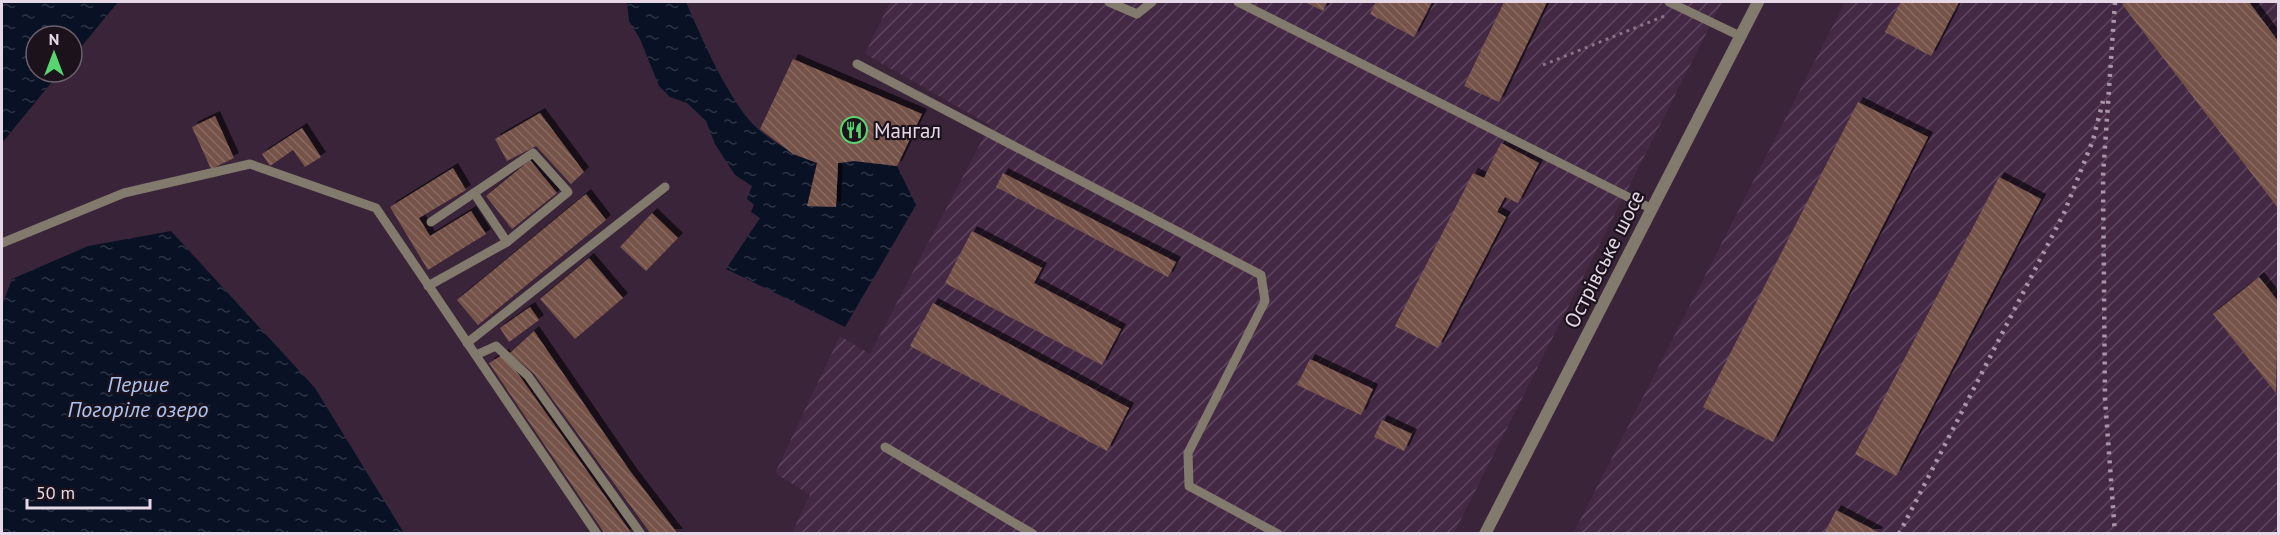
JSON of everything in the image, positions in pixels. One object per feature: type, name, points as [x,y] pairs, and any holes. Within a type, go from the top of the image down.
[{"type":"street","name":"Острівське шосе","points":[[1485,534],[1758,2]]},
{"type":"lane","points":[[1109,2],[1137,14],[1152,2]]},
{"type":"lane","points":[[1238,2],[1652,209]]},
{"type":"lane","points":[[1669,2],[1740,36]]},
{"type":"lane","points":[[857,64],[1261,275],[1265,301],[1188,453],[1189,486],[1278,534]]},
{"type":"lane","points":[[428,286],[507,242],[568,192],[533,153],[431,222]]},
{"type":"lane","points":[[2,243],[124,193],[250,164],[376,208],[597,534]]},
{"type":"lane","points":[[468,343],[665,187]]},
{"type":"lane","points":[[474,193],[507,242]]},
{"type":"lane","points":[[476,355],[496,346],[528,376],[641,534]]},
{"type":"lane","points":[[885,447],[1033,534]]},
{"type":"path","points":[[1543,65],[1683,8]]},
{"type":"shaded area","points":[[890,2],[1722,2],[1454,533],[792,533],[810,495],[775,473],[840,336],[870,354],[990,125],[865,54]]},
{"type":"shaded area","points":[[1845,2],[2278,2],[2278,533],[1573,534]]},
{"type":"water","points":[[2,2],[118,2],[84,43],[84,24],[24,24],[24,84],[50,84],[2,143]]},
{"type":"water","points":[[627,2],[686,2],[706,48],[740,109],[764,134],[781,146],[817,163],[808,206],[836,207],[838,163],[854,161],[897,166],[916,205],[845,327],[726,269],[760,218],[751,212],[754,205],[747,199],[752,186],[735,175],[715,144],[706,121],[687,103],[670,97],[659,86],[640,39],[629,21]]},
{"type":"water","name":"Перше Погоріле озеро","points":[[171,231],[315,388],[404,533],[2,533],[2,305],[12,279],[88,246]]},
{"type":"building","points":[[1305,2],[1327,2],[1323,11]]},
{"type":"building","points":[[1376,2],[1432,2],[1414,37],[1370,14]]},
{"type":"building","points":[[1504,2],[1547,2],[1499,102],[1464,86]]},
{"type":"building","points":[[1901,2],[1959,2],[1931,56],[1885,32]]},
{"type":"building","points":[[2125,2],[2249,2],[2278,41],[2278,208],[2122,4]]},
{"type":"building","points":[[793,59],[922,114],[897,166],[854,161],[838,163],[836,207],[807,206],[817,163],[793,154],[760,129]]},
{"type":"building","points":[[1858,102],[1928,137],[1773,442],[1703,407]]},
{"type":"building","points":[[540,113],[584,172],[571,184],[536,146],[507,161],[495,139]]},
{"type":"building","points":[[215,116],[234,158],[211,169],[192,127]]},
{"type":"building","points":[[302,128],[321,157],[305,167],[293,150],[270,166],[262,154]]},
{"type":"building","points":[[1501,143],[1539,163],[1518,203],[1505,197],[1497,212],[1506,217],[1438,348],[1395,326],[1473,173],[1484,178]]},
{"type":"building","points":[[530,160],[557,193],[512,229],[486,196]]},
{"type":"building","points":[[453,168],[466,190],[419,218],[430,236],[471,211],[486,234],[428,270],[390,207]]},
{"type":"building","points":[[1003,173],[1176,262],[1168,277],[996,187]]},
{"type":"building","points":[[1999,177],[2041,199],[1896,476],[1855,454]]},
{"type":"building","points":[[586,194],[606,220],[478,325],[457,300]]},
{"type":"building","points":[[652,213],[678,238],[646,271],[620,247]]},
{"type":"building","points":[[972,231],[1042,268],[1034,283],[1121,329],[1102,365],[945,283]]},
{"type":"building","points":[[589,258],[623,298],[575,339],[540,299]]},
{"type":"building","points":[[2259,277],[2278,301],[2276,393],[2213,314]]},
{"type":"building","points":[[933,303],[1129,408],[1107,451],[910,346]]},
{"type":"building","points":[[530,307],[539,320],[509,342],[500,328]]},
{"type":"building","points":[[534,331],[630,471],[678,534],[651,534],[534,374],[510,353]]},
{"type":"building","points":[[504,354],[632,534],[605,534],[489,363]]},
{"type":"building","points":[[1310,359],[1373,389],[1361,415],[1297,385]]},
{"type":"building","points":[[1382,420],[1412,434],[1404,451],[1374,437]]},
{"type":"building","points":[[1836,510],[1878,532],[1877,534],[1824,534]]},
{"type":"railway","points":[[2115,2],[2103,176],[2105,399],[2115,534]]},
{"type":"railway","points":[[1899,534],[2064,213],[2093,140],[2103,101]]},
{"type":"place","name":"Мангал","points":[[854,130]]}]
